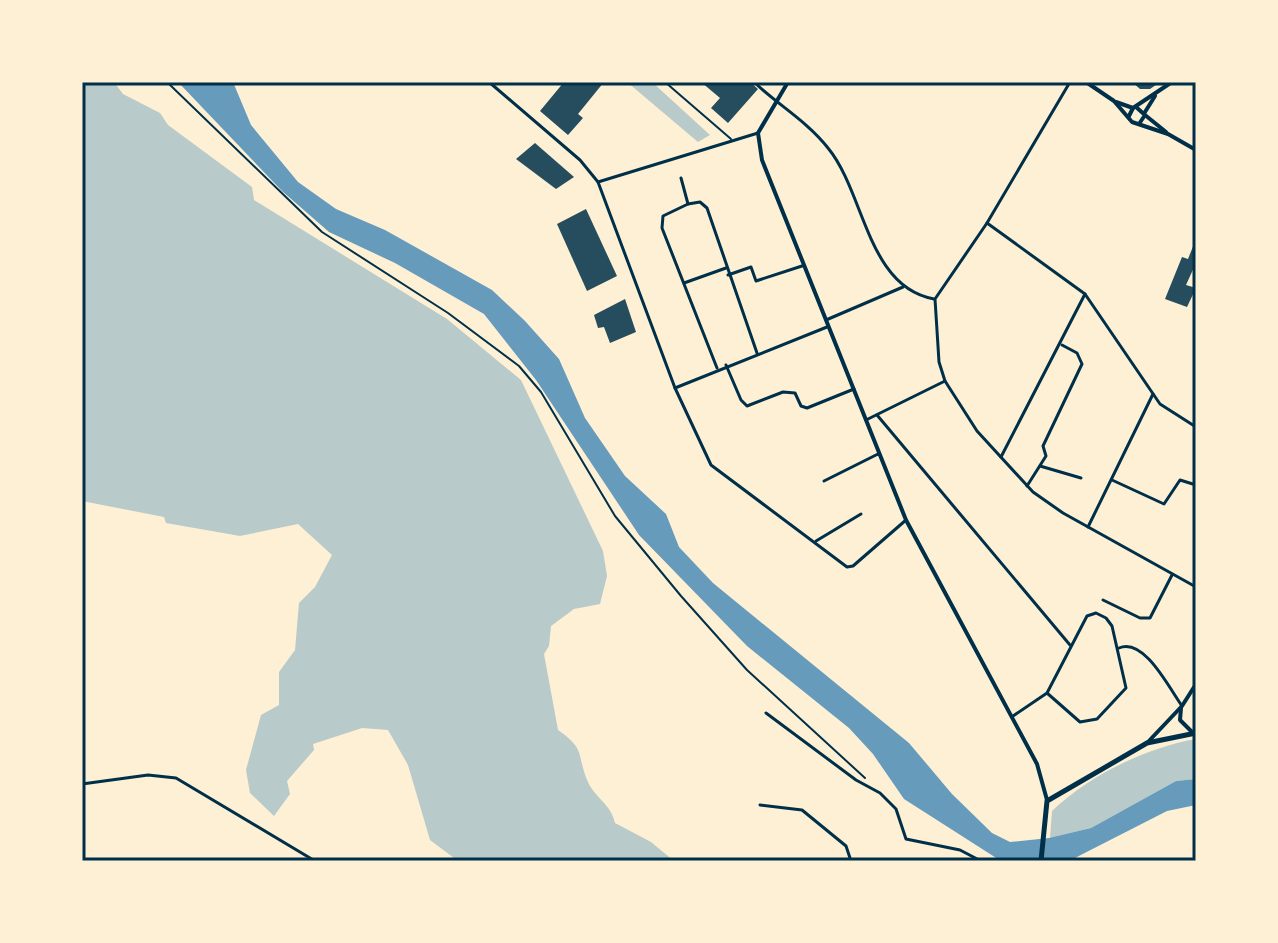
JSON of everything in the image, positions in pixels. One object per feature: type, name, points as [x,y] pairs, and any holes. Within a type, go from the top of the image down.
[{"type":"main road","points":[[1041,861],[1047,801],[1147,743],[1196,734]]},
{"type":"street","points":[[489,82],[580,160],[598,182],[675,388],[711,465],[850,567],[906,520]]},
{"type":"street","points":[[754,82],[829,148],[847,176],[883,260],[903,287],[912,293],[935,299]]},
{"type":"street","points":[[788,82],[758,133],[762,160],[906,520],[1013,716],[1037,764],[1047,801]]},
{"type":"street","points":[[1070,82],[987,223],[935,299],[935,338],[945,381],[977,431],[1027,486],[1088,527],[1196,587]]},
{"type":"street","points":[[1086,82],[1114,101],[1132,122],[1168,134],[1196,150]]},
{"type":"street","points":[[1129,116],[1134,108],[1172,82]]},
{"type":"street","points":[[1139,124],[1159,91]]},
{"type":"street","points":[[1114,101],[1145,114],[1168,134]]},
{"type":"street","points":[[598,182],[758,133]]},
{"type":"street","points":[[681,178],[688,204]]},
{"type":"street","points":[[717,368],[661,220],[667,212],[688,204],[700,202],[707,208],[757,353]]},
{"type":"street","points":[[987,223],[1085,294],[1160,404],[1196,427]]},
{"type":"street","points":[[728,275],[751,267],[756,281],[805,265]]},
{"type":"street","points":[[684,283],[726,268]]},
{"type":"street","points":[[826,320],[903,287]]},
{"type":"street","points":[[1001,457],[1085,294]]},
{"type":"street","points":[[675,388],[717,368],[829,326]]},
{"type":"street","points":[[1027,486],[1046,455],[1043,446],[1082,364],[1077,353],[1061,345]]},
{"type":"street","points":[[726,365],[741,400],[747,406],[787,391],[795,393],[801,406],[807,408],[854,389]]},
{"type":"street","points":[[866,420],[945,381]]},
{"type":"street","points":[[1088,527],[1153,394]]},
{"type":"street","points":[[877,415],[1070,645]]},
{"type":"street","points":[[824,481],[879,453]]},
{"type":"street","points":[[1040,466],[1081,478]]},
{"type":"street","points":[[1111,480],[1164,504],[1180,480],[1196,485]]},
{"type":"street","points":[[816,541],[861,514]]},
{"type":"street","points":[[1103,600],[1140,618],[1150,618],[1172,574]]},
{"type":"street","points":[[1013,716],[1047,693],[1087,616],[1096,613],[1112,626],[1126,688],[1097,719],[1080,722],[1047,693]]},
{"type":"street","points":[[1118,648],[1125,645],[1138,649],[1182,706],[1183,726],[1196,734]]},
{"type":"street","points":[[1147,743],[1182,706],[1196,684]]},
{"type":"street","points":[[766,713],[856,780],[871,785],[896,809],[906,839],[960,850],[981,861]]},
{"type":"street","points":[[82,784],[148,775],[176,778],[315,861]]},
{"type":"street","points":[[760,805],[802,810],[846,846],[851,861]]},
{"type":"lane","points":[[665,82],[731,140]]},
{"type":"path","points":[[167,82],[322,232],[435,304],[519,366],[541,392],[615,516],[681,596],[747,670],[871,785]]},
{"type":"shaded area","points":[[82,82],[114,82],[123,94],[160,113],[168,125],[252,187],[254,200],[447,319],[521,380],[603,551],[607,576],[600,604],[574,609],[551,626],[549,646],[544,654],[558,730],[577,748],[588,782],[610,811],[615,823],[651,842],[674,861],[458,861],[430,840],[408,765],[388,730],[362,728],[313,744],[314,750],[287,781],[290,794],[274,816],[250,793],[246,770],[261,715],[279,705],[279,672],[295,650],[299,603],[315,587],[332,555],[298,524],[240,536],[166,523],[164,517],[82,501]]},
{"type":"shaded area","points":[[627,82],[652,82],[710,135],[698,142]]},
{"type":"shaded area","points":[[1196,739],[1196,779],[1176,781],[1091,828],[1050,838],[1052,811],[1083,786],[1138,756]]},
{"type":"water","points":[[178,82],[233,82],[251,125],[298,182],[336,209],[385,230],[492,290],[559,359],[585,418],[625,476],[666,514],[679,547],[713,583],[909,743],[952,794],[992,833],[1010,842],[1049,838],[1091,828],[1176,781],[1196,779],[1196,805],[1167,811],[1069,861],[1001,861],[904,799],[873,754],[849,728],[747,646],[639,535],[536,380],[484,314],[395,263],[329,232],[282,191]]},
{"type":"building","points":[[564,82],[604,82],[578,114],[583,118],[568,135],[540,111]]},
{"type":"building","points":[[701,82],[750,82],[758,89],[728,123],[711,108],[720,98]]},
{"type":"building","points":[[1132,82],[1160,82],[1150,89],[1140,89]]},
{"type":"building","points":[[535,143],[574,177],[556,189],[516,159]]},
{"type":"building","points":[[586,209],[617,276],[587,291],[557,224]]},
{"type":"building","points":[[1196,239],[1196,263],[1186,285],[1196,288],[1187,307],[1165,299],[1182,257],[1188,259]]},
{"type":"building","points":[[625,299],[636,332],[610,343],[604,327],[598,328],[594,315]]}]
